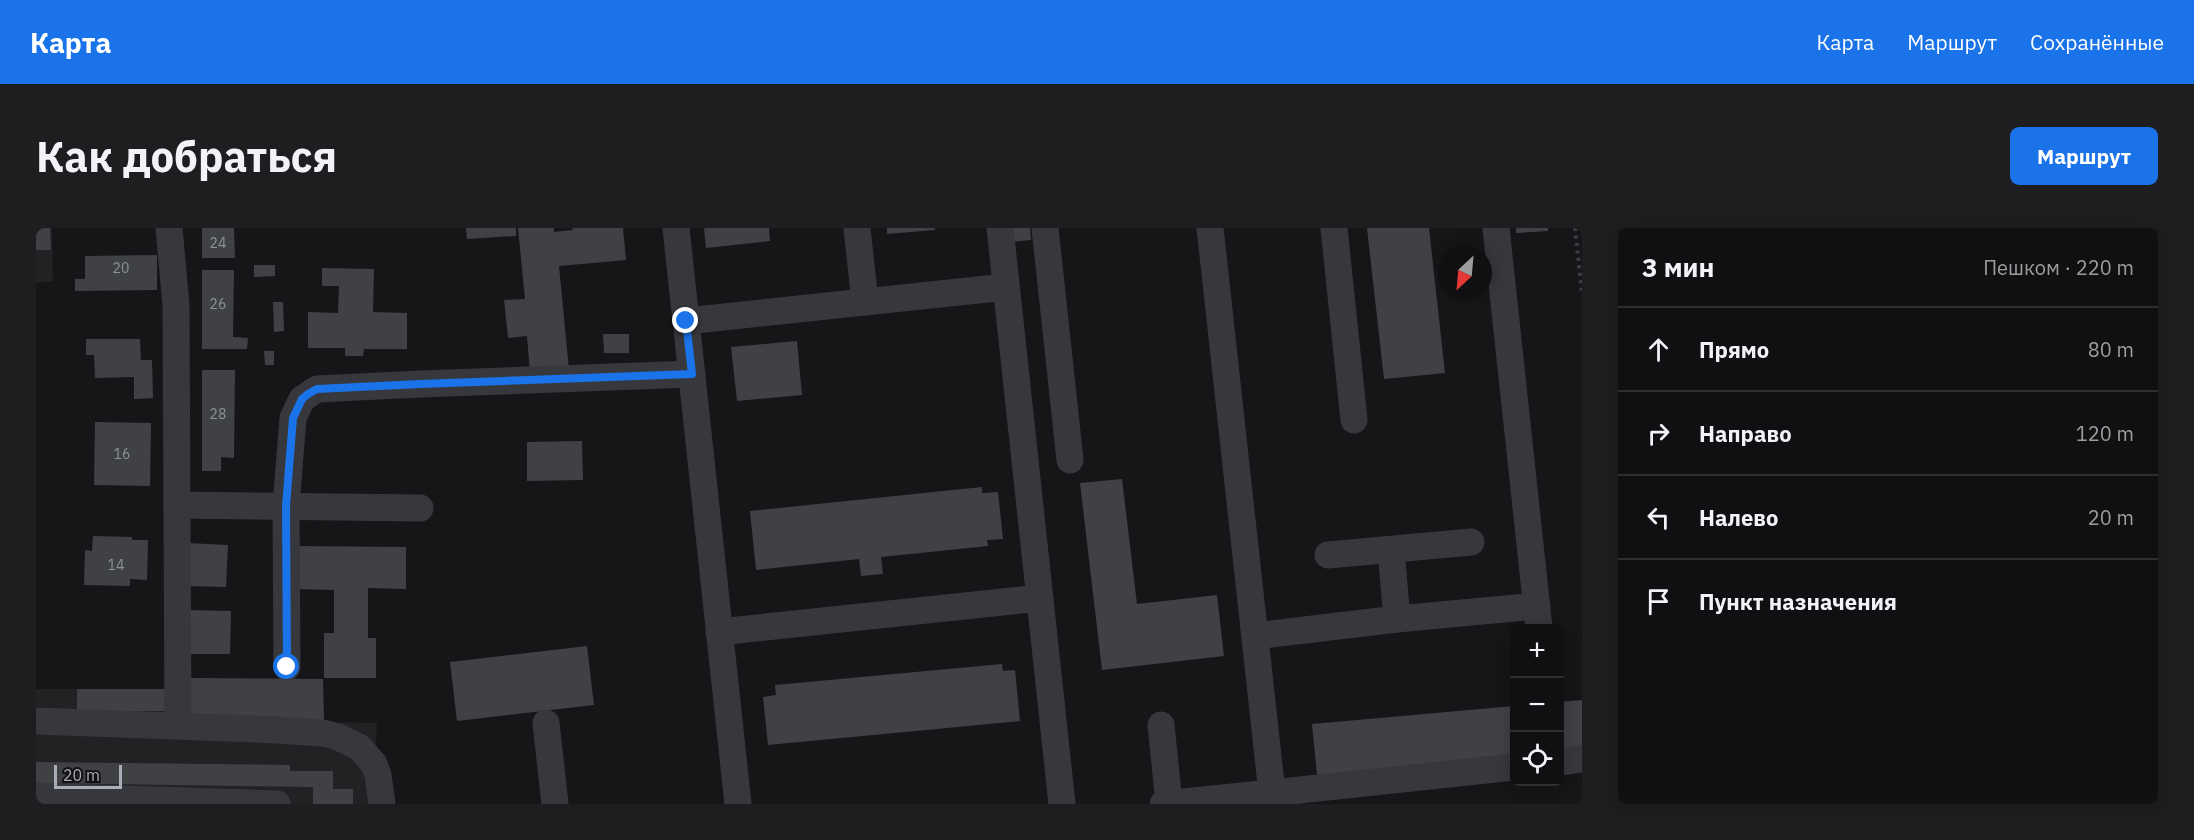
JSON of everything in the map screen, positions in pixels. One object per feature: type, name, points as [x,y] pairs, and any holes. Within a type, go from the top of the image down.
[{"type":"lane","points":[[169,228],[176,305],[178,725]]},
{"type":"lane","points":[[676,228],[738,804]]},
{"type":"lane","points":[[857,228],[865,302]]},
{"type":"lane","points":[[1000,228],[1062,804]]},
{"type":"lane","points":[[1045,228],[1070,460]]},
{"type":"lane","points":[[1210,228],[1272,793]]},
{"type":"lane","points":[[1334,228],[1354,420]]},
{"type":"lane","points":[[1255,636],[1397,619],[1538,617],[1496,228]]},
{"type":"lane","points":[[686,321],[1006,287]]},
{"type":"lane","points":[[287,667],[286,506],[293,418],[302,399],[317,389],[692,374]]},
{"type":"lane","points":[[177,505],[420,508]]},
{"type":"lane","points":[[1329,555],[1471,542]]},
{"type":"lane","points":[[1391,550],[1397,619]]},
{"type":"lane","points":[[719,632],[1040,598]]},
{"type":"lane","points":[[36,721],[178,725],[323,733],[347,740],[359,747],[374,764],[382,804]]},
{"type":"lane","points":[[546,723],[555,804]]},
{"type":"lane","points":[[1161,725],[1169,803]]},
{"type":"lane","points":[[1564,761],[1582,759]]},
{"type":"lane","points":[[1163,804],[1272,793],[1315,796],[1510,767]]},
{"type":"lane","points":[[36,796],[277,804]]},
{"type":"path","points":[[1575,228],[1582,294]]},
{"type":"shaded area","points":[[36,228],[52,228],[53,281],[36,283]]},
{"type":"shaded area","points":[[186,678],[323,679],[324,722],[377,723],[373,804],[36,804],[36,689],[168,689]]},
{"type":"building","points":[[36,228],[50,228],[51,250],[36,250]]},
{"type":"building","points":[[202,228],[234,228],[235,258],[202,258]]},
{"type":"building","points":[[466,228],[516,228],[516,236],[467,239]]},
{"type":"building","points":[[518,228],[554,228],[554,232],[573,230],[572,228],[623,228],[626,260],[559,266],[569,370],[530,373],[527,336],[508,338],[504,300],[525,299]]},
{"type":"building","points":[[704,228],[769,228],[770,241],[706,248]]},
{"type":"building","points":[[887,228],[935,228],[935,230],[887,234]]},
{"type":"building","points":[[1010,228],[1030,228],[1031,240],[1012,242]]},
{"type":"building","points":[[1367,228],[1429,228],[1445,373],[1384,379]]},
{"type":"building","points":[[1516,228],[1548,228],[1548,231],[1516,233]]},
{"type":"building","points":[[157,255],[157,290],[75,291],[75,279],[85,279],[85,256]]},
{"type":"building","points":[[254,265],[275,265],[275,276],[254,277]]},
{"type":"building","points":[[322,268],[374,269],[373,312],[407,313],[407,349],[364,349],[363,356],[345,356],[345,348],[308,348],[308,312],[338,313],[339,286],[322,286]]},
{"type":"building","points":[[202,270],[234,270],[233,337],[248,338],[247,349],[202,349]]},
{"type":"building","points":[[273,302],[283,302],[284,331],[274,332]]},
{"type":"building","points":[[603,334],[629,334],[629,353],[604,353]]},
{"type":"building","points":[[86,339],[140,339],[141,360],[152,360],[153,398],[134,399],[134,377],[95,378],[94,355],[86,355]]},
{"type":"building","points":[[797,341],[802,395],[737,401],[731,347]]},
{"type":"building","points":[[264,351],[274,351],[274,365],[265,365]]},
{"type":"building","points":[[202,370],[235,370],[234,458],[221,457],[221,471],[202,471]]},
{"type":"building","points":[[95,422],[151,423],[150,486],[94,485]]},
{"type":"building","points":[[582,441],[583,480],[527,481],[527,442]]},
{"type":"building","points":[[1122,479],[1137,604],[1217,595],[1224,656],[1102,670],[1080,483]]},
{"type":"building","points":[[982,487],[982,493],[998,492],[1003,539],[987,540],[988,546],[881,557],[883,574],[861,576],[859,559],[756,570],[750,511]]},
{"type":"building","points":[[93,536],[132,537],[132,540],[148,540],[147,580],[130,579],[130,586],[84,585],[85,550],[92,551]]},
{"type":"building","points":[[187,543],[228,545],[226,587],[186,586]]},
{"type":"building","points":[[294,546],[406,547],[406,589],[368,588],[368,638],[376,638],[376,678],[324,678],[324,633],[334,633],[334,590],[294,589]]},
{"type":"building","points":[[187,610],[231,611],[230,654],[187,654]]},
{"type":"building","points":[[587,646],[594,705],[457,721],[450,662]]},
{"type":"building","points":[[1002,664],[1003,671],[1015,670],[1020,721],[768,745],[763,697],[776,695],[775,685]]},
{"type":"building","points":[[186,678],[323,679],[324,722],[185,721]]},
{"type":"building","points":[[77,689],[168,689],[168,711],[77,711]]},
{"type":"building","points":[[1582,700],[1582,751],[1564,753],[1564,702]]},
{"type":"building","points":[[1510,706],[1510,757],[1317,775],[1312,724]]},
{"type":"building","points":[[36,762],[290,765],[290,771],[333,771],[333,789],[353,789],[353,804],[313,804],[313,787],[36,783]]},
{"type":"route","points":[[287,667],[286,506],[293,418],[302,399],[317,389],[692,374],[686,321]]}]
